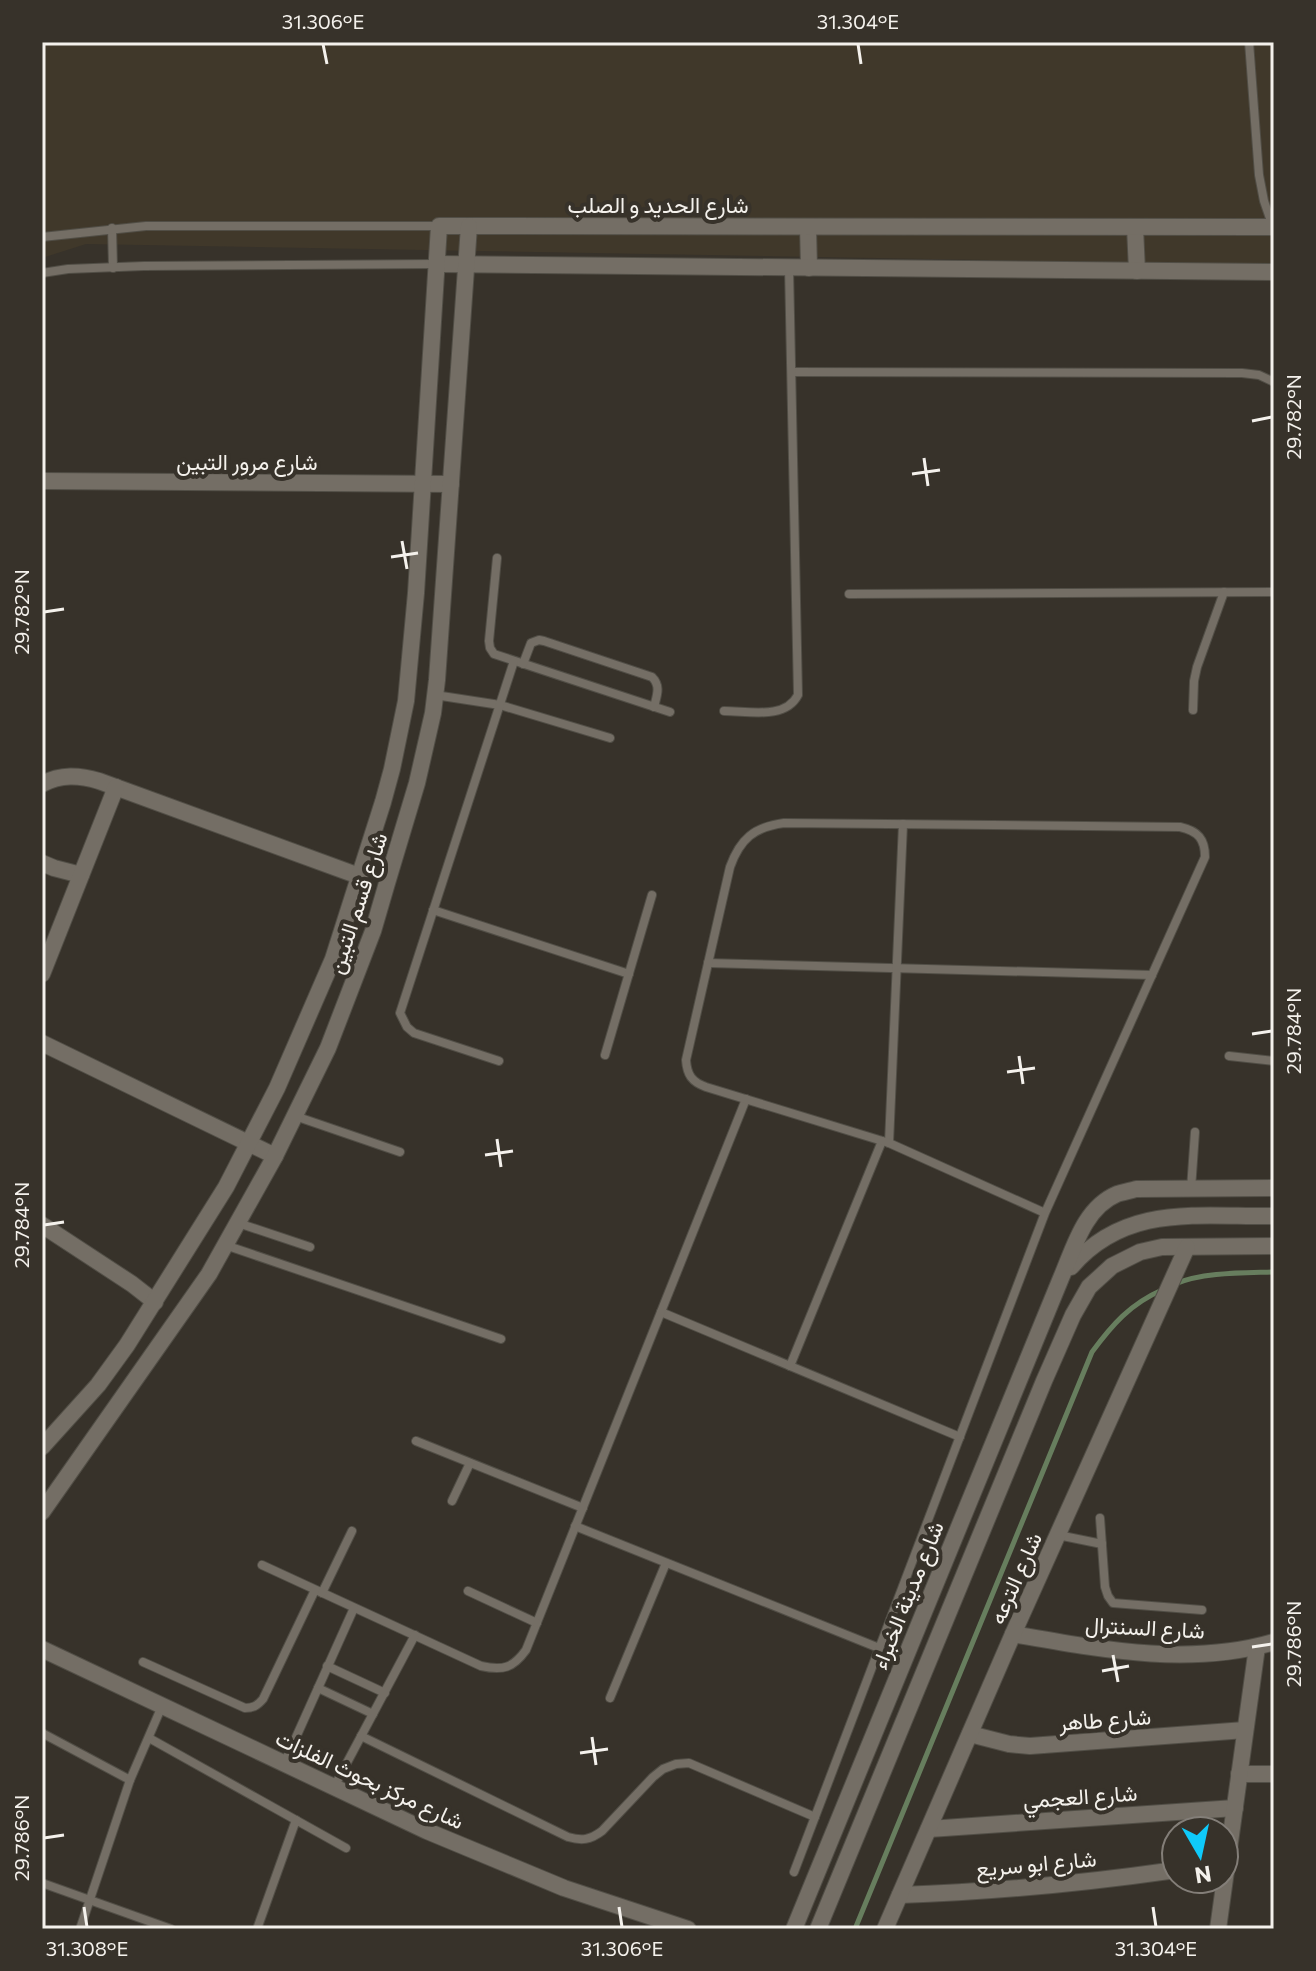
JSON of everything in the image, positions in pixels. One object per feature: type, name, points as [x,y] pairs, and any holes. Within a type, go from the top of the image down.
[{"type":"street","name":"شارع الحديد و الصلب","points":[[439,226],[1274,228]]},
{"type":"street","name":"شارع قسم التبين","points":[[42,1447],[98,1385],[127,1345],[226,1187],[277,1088],[333,959],[383,802],[406,701],[416,593],[439,226]]},
{"type":"street","name":"شارع قسم التبين","points":[[42,1512],[209,1274],[275,1156],[328,1048],[373,931],[417,783],[435,695],[441,646],[469,226]]},
{"type":"street","points":[[808,227],[809,268]]},
{"type":"street","points":[[1135,227],[1137,271]]},
{"type":"street","points":[[436,264],[1274,272]]},
{"type":"street","name":"شارع مرور التبين","points":[[42,481],[451,484]]},
{"type":"street","points":[[42,784],[64,776],[82,776],[359,876]]},
{"type":"street","points":[[42,974],[116,787]]},
{"type":"street","points":[[42,863],[81,875]]},
{"type":"street","points":[[42,1043],[275,1156]]},
{"type":"street","name":"شارع مدينة الخبراء","points":[[794,1929],[1087,1219],[1101,1204],[1117,1194],[1136,1189],[1274,1188]]},
{"type":"street","points":[[1061,1278],[1079,1257],[1099,1241],[1121,1228],[1146,1220],[1171,1216],[1274,1216]]},
{"type":"street","points":[[42,1225],[155,1302]]},
{"type":"street","points":[[1187,1247],[1274,1246]]},
{"type":"street","name":"شارع مدينة الخبراء","points":[[818,1929],[1073,1315],[1089,1287],[1112,1266],[1140,1252],[1162,1247],[1187,1247]]},
{"type":"street","name":"شارع الترعه","points":[[885,1929],[1013,1634],[1187,1247]]},
{"type":"street","name":"شارع السنترال","points":[[1013,1634],[1154,1654],[1220,1653],[1274,1642]]},
{"type":"street","points":[[1234,1815],[1257,1647]]},
{"type":"street","name":"شارع مركز بحوث الفلزات","points":[[42,1649],[427,1831],[550,1882],[688,1929]]},
{"type":"street","name":"شارع طاهر","points":[[970,1734],[1030,1746],[1245,1730]]},
{"type":"street","points":[[1239,1774],[1274,1774]]},
{"type":"street","name":"شارع العجمي","points":[[929,1829],[1235,1808]]},
{"type":"street","name":"شارع ابو سريع","points":[[900,1895],[1067,1884],[1160,1872]]},
{"type":"street","points":[[1218,1929],[1222,1895]]},
{"type":"lane","points":[[1249,42],[1259,175],[1274,228]]},
{"type":"lane","name":"شارع الحديد و الصلب","points":[[42,237],[146,226],[439,226]]},
{"type":"lane","points":[[112,228],[113,268]]},
{"type":"lane","points":[[42,273],[68,269],[436,264]]},
{"type":"lane","points":[[724,711],[784,710],[793,704],[798,695],[789,268]]},
{"type":"lane","points":[[792,372],[1242,373],[1259,375],[1274,382]]},
{"type":"lane","points":[[497,558],[489,641],[494,654],[670,712]]},
{"type":"lane","points":[[1193,710],[1197,667],[1224,592]]},
{"type":"lane","points":[[849,594],[1274,592]]},
{"type":"lane","points":[[499,1061],[414,1033],[402,1021],[400,1013],[500,705],[518,663],[531,643],[544,641],[652,677],[659,691],[654,707]]},
{"type":"lane","points":[[435,695],[500,705],[610,738]]},
{"type":"lane","points":[[794,1872],[1045,1213],[1205,857],[1205,846],[1200,836],[1180,827],[784,823],[755,831],[735,853],[730,867],[686,1060],[690,1078],[697,1084],[886,1142],[1045,1213]]},
{"type":"lane","points":[[790,1366],[886,1142],[903,824]]},
{"type":"lane","points":[[605,1055],[652,895]]},
{"type":"lane","points":[[433,910],[629,974]]},
{"type":"lane","points":[[708,963],[1152,975]]},
{"type":"lane","points":[[1229,1056],[1274,1061]]},
{"type":"lane","points":[[262,1565],[481,1666],[494,1669],[519,1661],[537,1623],[746,1099]]},
{"type":"lane","points":[[295,1116],[400,1152]]},
{"type":"lane","points":[[1191,1189],[1195,1132]]},
{"type":"lane","points":[[238,1223],[310,1247]]},
{"type":"lane","points":[[225,1245],[501,1339]]},
{"type":"lane","points":[[661,1312],[960,1437]]},
{"type":"lane","points":[[416,1441],[583,1508]]},
{"type":"lane","points":[[452,1501],[470,1463]]},
{"type":"lane","points":[[1100,1518],[1105,1587],[1113,1603],[1202,1610]]},
{"type":"lane","points":[[575,1526],[879,1648]]},
{"type":"lane","points":[[143,1662],[245,1708],[258,1705],[352,1531]]},
{"type":"lane","points":[[1058,1535],[1102,1544]]},
{"type":"lane","points":[[610,1698],[666,1563]]},
{"type":"lane","points":[[468,1591],[537,1623]]},
{"type":"lane","points":[[284,1764],[354,1608]]},
{"type":"lane","points":[[333,1788],[415,1635]]},
{"type":"lane","points":[[327,1666],[385,1693]]},
{"type":"lane","points":[[318,1688],[373,1714]]},
{"type":"lane","points":[[80,1929],[130,1780],[162,1706]]},
{"type":"lane","points":[[42,1733],[130,1780]]},
{"type":"lane","points":[[361,1736],[568,1837],[580,1840],[593,1838],[602,1831],[653,1777],[676,1764],[689,1763],[815,1817]]},
{"type":"lane","points":[[149,1738],[346,1848]]},
{"type":"lane","points":[[257,1929],[296,1820]]},
{"type":"lane","points":[[42,1883],[171,1929]]},
{"type":"shaded area","points":[[42,42],[1274,42],[1274,265],[86,244],[42,258]]},
{"type":"waterway","points":[[1175,1284],[1211,1275],[1274,1272]]},
{"type":"waterway","points":[[855,1929],[1092,1352],[1122,1316],[1162,1290]]}]
